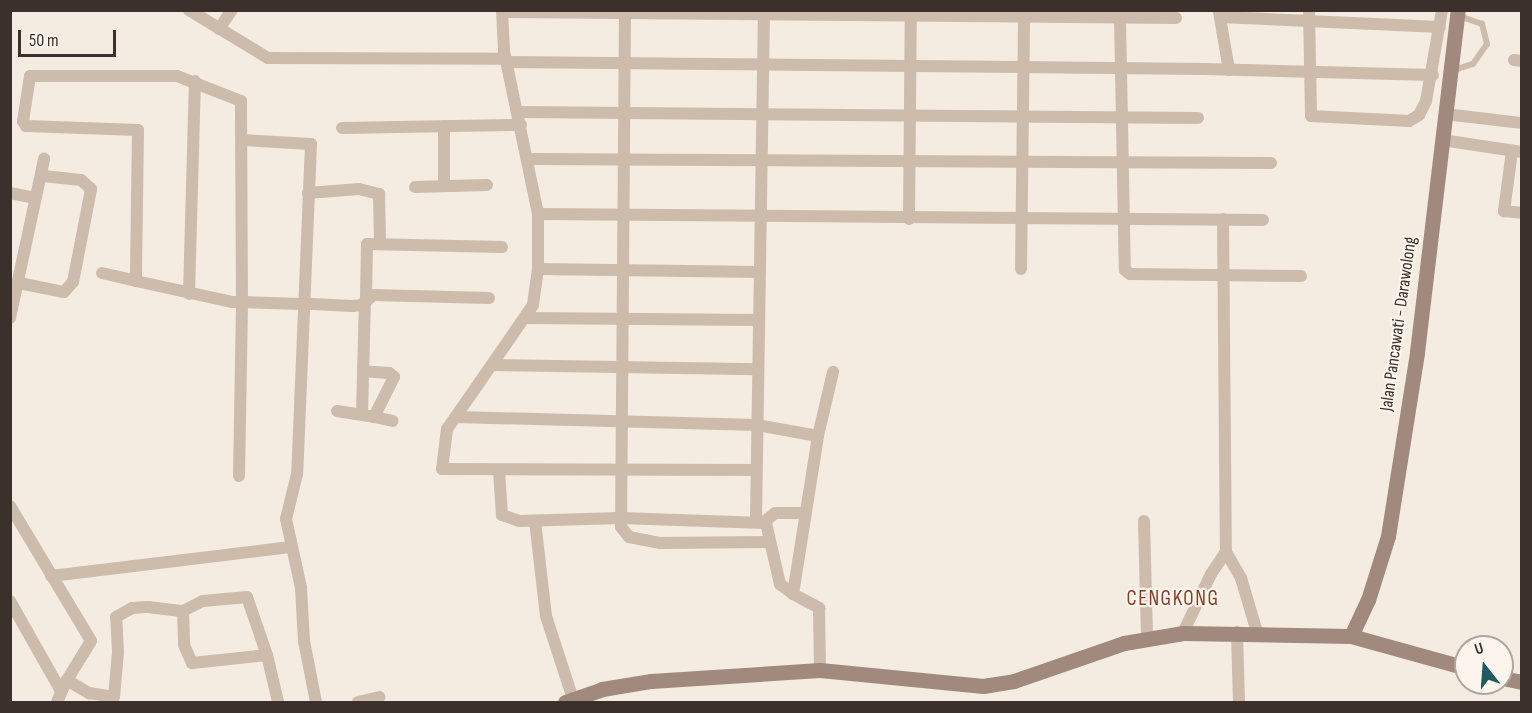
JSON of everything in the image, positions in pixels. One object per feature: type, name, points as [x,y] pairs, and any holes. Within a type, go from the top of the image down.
[{"type":"street","points":[[189,10],[268,58],[1024,66],[1121,70],[1308,70],[1433,75]]},
{"type":"street","points":[[219,29],[232,10]]},
{"type":"street","points":[[1309,15],[1310,114],[1318,119],[1413,119],[1426,101],[1433,75],[1442,10]]},
{"type":"street","points":[[756,470],[499,471],[442,469],[444,435],[526,318],[536,296],[538,214],[530,159],[507,60],[502,11],[1024,14],[1120,19],[1176,18]]},
{"type":"street","points":[[625,11],[621,527],[629,537],[660,543],[770,542]]},
{"type":"street","points":[[760,521],[756,470],[764,13]]},
{"type":"street","points":[[909,219],[911,13]]},
{"type":"street","name":"Jalan Pancawati - Darawolong","points":[[1351,636],[1368,600],[1388,536],[1417,352],[1458,13]]},
{"type":"street","points":[[1021,269],[1024,14]]},
{"type":"street","points":[[1224,69],[1219,14],[1309,15],[1440,27]]},
{"type":"street","points":[[1120,19],[1122,165],[1127,273],[1301,276]]},
{"type":"street","points":[[136,281],[138,130],[26,126],[23,121],[29,79],[33,74],[177,76],[195,81],[241,101],[243,140],[239,476]]},
{"type":"street","points":[[189,294],[195,81]]},
{"type":"street","points":[[518,112],[1122,120],[1198,118]]},
{"type":"street","points":[[1445,114],[1521,123]]},
{"type":"street","points":[[444,126],[444,186]]},
{"type":"street","points":[[342,128],[521,126]]},
{"type":"street","points":[[243,140],[311,144],[302,304],[297,474],[286,519],[290,547],[302,588],[304,641],[316,702]]},
{"type":"street","points":[[1442,140],[1517,151],[1504,211],[1521,213]]},
{"type":"street","points":[[10,318],[35,198],[43,176],[44,159]]},
{"type":"street","points":[[530,159],[623,162],[1122,165],[1271,163]]},
{"type":"street","points":[[19,282],[64,292],[73,282],[91,189],[81,180],[43,176]]},
{"type":"street","points":[[415,187],[488,185]]},
{"type":"street","points":[[308,193],[359,189],[379,194],[381,243]]},
{"type":"street","points":[[10,193],[35,198]]},
{"type":"street","points":[[538,214],[623,217],[1263,220]]},
{"type":"street","points":[[1222,219],[1226,552],[1241,578],[1257,632]]},
{"type":"street","points":[[368,416],[363,371],[367,244],[502,247]]},
{"type":"street","points":[[538,269],[760,272]]},
{"type":"street","points":[[102,273],[189,294],[242,302],[352,306],[365,299],[489,298]]},
{"type":"street","points":[[526,318],[759,320]]},
{"type":"street","points":[[492,365],[758,369]]},
{"type":"street","points":[[363,371],[388,373],[394,377],[368,416]]},
{"type":"street","points":[[793,594],[818,436],[833,372]]},
{"type":"street","points":[[337,411],[393,421]]},
{"type":"street","points":[[456,417],[621,419],[757,425],[818,436]]},
{"type":"street","points":[[499,471],[502,515],[519,521],[620,518],[760,521],[775,513],[806,513]]},
{"type":"street","points":[[10,506],[91,641],[62,691]]},
{"type":"street","points":[[535,521],[546,616],[569,701],[651,681],[820,670],[983,686],[1014,681],[1147,637],[1183,633],[1257,632],[1351,636],[1454,665]]},
{"type":"street","points":[[760,521],[770,527],[770,542],[780,584],[819,608],[820,670]]},
{"type":"street","points":[[1144,521],[1147,637]]},
{"type":"street","points":[[51,576],[290,547]]},
{"type":"street","points":[[1183,633],[1211,574],[1226,552]]},
{"type":"street","points":[[10,601],[62,691],[110,700],[114,697],[117,681],[116,617],[132,608],[148,607],[183,611],[203,601],[248,597],[267,655],[278,702]]},
{"type":"street","points":[[183,611],[184,645],[192,663],[267,655]]},
{"type":"street","points":[[1237,632],[1239,702]]},
{"type":"street","points":[[358,702],[381,701]]},
{"type":"lane","points":[[1450,71],[1473,64],[1487,44],[1482,24],[1458,13]]},
{"type":"district","name":"CENGKONG","points":[[1173,599]]}]
